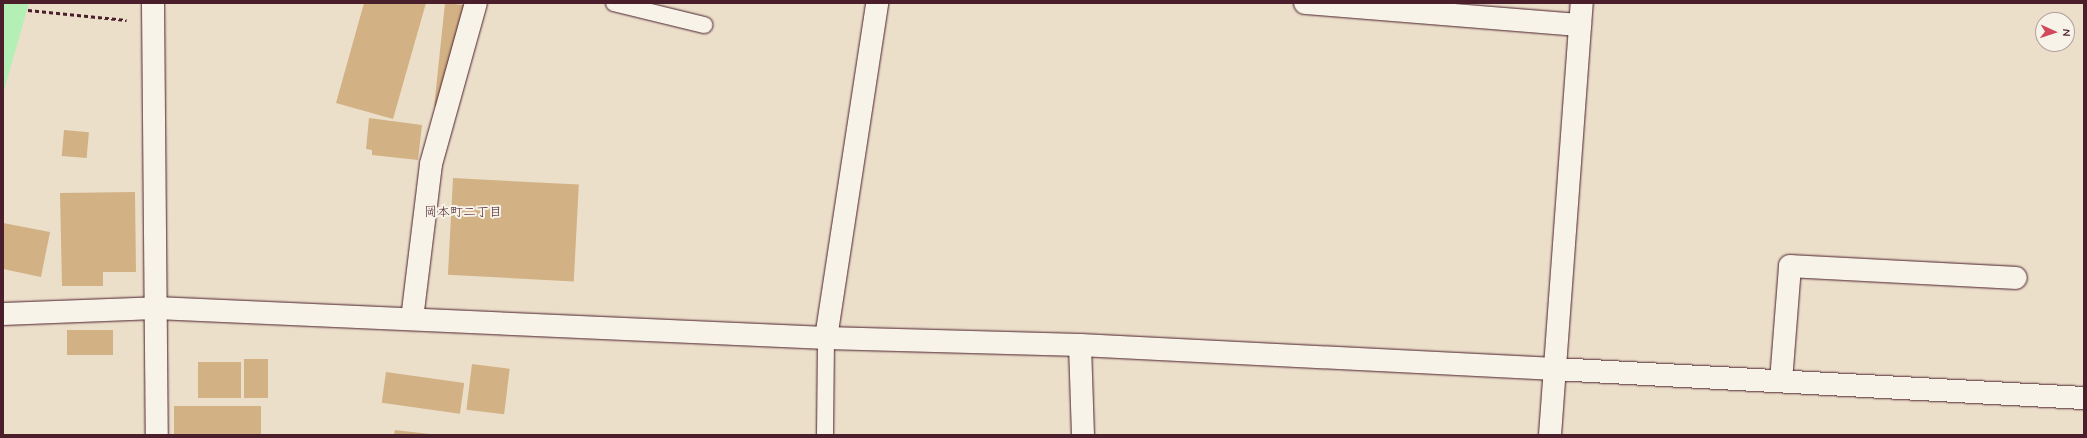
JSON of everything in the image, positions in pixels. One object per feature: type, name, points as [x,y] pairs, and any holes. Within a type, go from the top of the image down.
[{"type":"street","points":[[412,319],[431,164],[476,3]]},
{"type":"street","points":[[826,338],[877,3]]},
{"type":"street","points":[[1305,3],[1580,25]]},
{"type":"street","points":[[1550,435],[1582,3]]},
{"type":"street","points":[[153,13],[157,435]]},
{"type":"street","points":[[1781,381],[1790,266],[2016,278]]},
{"type":"street","points":[[3,314],[156,308],[826,338],[1080,345],[2084,398]]},
{"type":"street","points":[[1080,345],[1083,435]]},
{"type":"lane","points":[[614,3],[704,25]]},
{"type":"lane","points":[[825,435],[826,338]]},
{"type":"path","points":[[28,10],[153,13]]},
{"type":"green space","points":[[3,3],[29,3],[3,94]]},
{"type":"building","points":[[364,3],[426,3],[393,119],[336,103]]},
{"type":"building","points":[[445,3],[464,5],[453,108],[434,106]]},
{"type":"building","points":[[369,118],[422,125],[418,160],[372,155],[372,150],[366,149]]},
{"type":"building","points":[[64,130],[89,132],[87,158],[62,156]]},
{"type":"building","points":[[453,178],[579,185],[574,281],[448,275]]},
{"type":"building","points":[[135,192],[136,272],[103,272],[103,286],[62,286],[60,193]]},
{"type":"building","points":[[3,223],[50,232],[41,277],[3,269]]},
{"type":"building","points":[[67,330],[113,330],[113,355],[67,355]]},
{"type":"building","points":[[244,359],[268,359],[268,398],[244,398]]},
{"type":"building","points":[[198,362],[241,362],[241,398],[198,398]]},
{"type":"building","points":[[472,364],[510,369],[504,414],[466,410]]},
{"type":"building","points":[[386,372],[464,383],[460,414],[382,403]]},
{"type":"building","points":[[174,406],[261,406],[261,435],[174,435]]},
{"type":"building","points":[[395,430],[430,434],[430,435],[394,435]]},
{"type":"district","name":"岡本町二丁目","points":[[463,213]]}]
